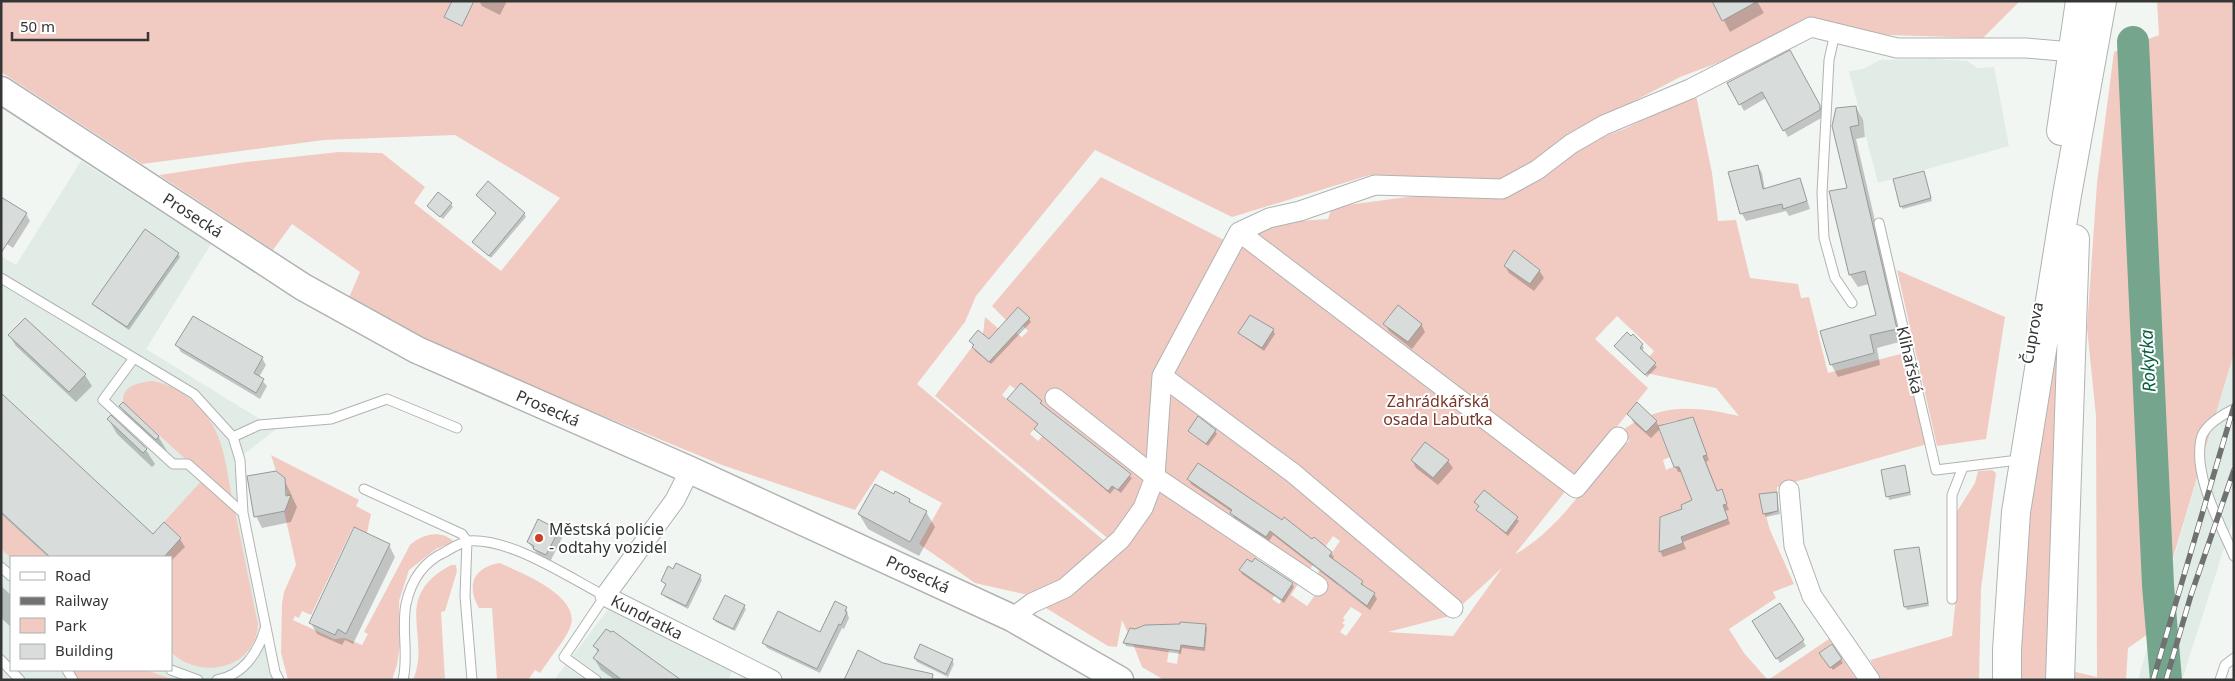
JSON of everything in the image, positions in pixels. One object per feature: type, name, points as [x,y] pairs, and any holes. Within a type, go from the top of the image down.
[{"type":"main road","name":"Čuprova","points":[[2060,680],[2082,58],[2080,1]]},
{"type":"main road","name":"Čuprova","points":[[1995,676],[2004,496],[2042,273],[2082,58],[2102,1]]},
{"type":"main road","name":"Čuprova","points":[[1995,676],[2007,650],[2016,512],[2066,204],[2082,58]]},
{"type":"main road","name":"Prosecká","points":[[1,90],[303,287],[417,350],[690,470],[1012,618],[1120,680]]},
{"type":"street","points":[[1012,618],[1032,603],[1065,588],[1121,540],[1143,508],[1155,477],[1162,376],[1239,232],[1261,220],[1300,211],[1375,185],[1502,189],[1537,170],[1571,144],[1604,125],[1690,88],[1811,27],[1897,48],[2026,48],[2082,58]]},
{"type":"street","points":[[1239,232],[1576,488],[1618,437]]},
{"type":"street","points":[[1162,376],[1293,473],[1453,608]]},
{"type":"street","points":[[1055,398],[1155,477],[1318,586]]},
{"type":"street","name":"Kundratka","points":[[690,470],[676,500],[605,596],[772,680]]},
{"type":"street","points":[[1789,490],[1794,546],[1812,596],[1870,680]]},
{"type":"lane","points":[[1834,34],[1828,79],[1822,193],[1824,238],[1835,278],[1852,303]]},
{"type":"lane","name":"Klihařská","points":[[1878,223],[1936,470],[2010,461]]},
{"type":"lane","points":[[1,278],[194,394],[233,437],[240,460],[243,513],[275,672],[279,680]]},
{"type":"lane","points":[[134,358],[103,400],[174,464],[188,464],[243,513]]},
{"type":"lane","points":[[233,437],[259,425],[287,421],[331,419],[387,399],[456,428]]},
{"type":"lane","points":[[2234,409],[2219,416],[2201,438],[2200,471],[2234,556]]},
{"type":"lane","points":[[1952,599],[1952,494],[1963,467]]},
{"type":"lane","points":[[364,489],[462,534],[467,541],[465,596],[472,680]]},
{"type":"lane","points":[[403,680],[405,669],[406,605],[415,576],[436,556],[467,541],[494,542],[533,559],[605,596],[564,656],[596,680]]},
{"type":"lane","points":[[1,566],[10,575]]},
{"type":"lane","points":[[217,680],[227,678],[245,665],[260,648],[266,627]]},
{"type":"lane","points":[[2220,680],[2226,665],[2234,658]]},
{"type":"lane","points":[[1,660],[10,669]]},
{"type":"lane","points":[[172,668],[198,680]]},
{"type":"shaded area","points":[[1933,59],[1967,61],[1977,68],[1994,67],[2009,146],[1878,183],[1849,71],[1863,69],[1880,60]]},
{"type":"shaded area","points":[[81,161],[211,244],[146,349],[276,429],[234,462],[278,680],[175,680],[149,671],[172,671],[172,556],[10,556],[10,671],[73,671],[78,680],[1,680],[1,256],[16,265]]},
{"type":"shaded area","points":[[2234,353],[2234,517],[2182,680],[2138,680]]},
{"type":"shaded area","points":[[619,595],[741,654],[728,680],[554,680]]},
{"type":"green space","points":[[1,1],[2020,1],[1983,38],[1889,35],[1805,20],[1728,59],[1680,77],[1602,118],[1501,182],[1438,183],[1370,175],[1232,217],[1095,150],[976,296],[965,322],[917,384],[1108,544],[1066,583],[1032,596],[975,583],[919,544],[942,503],[881,470],[855,510],[722,465],[482,366],[347,302],[360,272],[292,224],[273,250],[159,175],[246,162],[339,152],[382,153],[425,187],[414,203],[501,271],[560,198],[455,135],[324,140],[142,164],[1,72]]},
{"type":"green space","points":[[2157,1],[2234,1],[2234,353],[2151,632],[2128,648],[2126,680],[2015,680],[2018,574],[2061,271],[2051,666],[2097,677],[2096,416],[2087,328],[2097,183],[2114,52],[2159,35]]},
{"type":"green space","name":"Zahrádkářská osada Labuťka","points":[[1696,95],[1712,173],[1718,221],[1736,220],[1750,278],[1798,284],[1801,298],[1809,297],[1828,373],[1904,353],[1927,444],[1777,487],[1777,492],[1763,514],[1778,511],[1766,516],[1770,530],[1794,584],[1773,592],[1776,598],[1729,629],[1744,653],[1768,680],[1164,680],[1142,667],[1133,644],[1169,650],[1167,662],[1177,664],[1180,642],[1204,648],[1206,624],[1180,622],[1180,624],[1145,625],[1136,629],[1130,628],[1128,633],[1122,620],[1117,647],[1108,646],[1041,605],[1111,541],[935,396],[972,347],[989,362],[1000,348],[983,334],[985,317],[999,329],[1016,333],[1022,337],[1028,331],[1023,326],[1006,320],[992,306],[1101,177],[1224,240],[1269,223],[1328,219],[1332,207],[1415,196],[1492,196],[1591,141],[1624,129]],"holes":[[[1514,250],[1540,270],[1530,284],[1504,266]],[[1617,316],[1654,351],[1649,357],[1646,373],[1716,388],[1739,416],[1706,410],[1670,410],[1648,416],[1624,429],[1629,441],[1601,469],[1547,531],[1515,554],[1648,388],[1595,339]],[[1021,384],[1042,401],[1028,416],[1002,395],[1010,385],[1015,389]],[[1049,411],[1058,418],[1038,441],[1030,434]],[[1201,413],[1218,425],[1210,439],[1196,437],[1188,431]],[[1677,420],[1678,465],[1666,470],[1663,460],[1670,457],[1659,430],[1664,427],[1663,424]],[[1095,447],[1131,474],[1118,490],[1112,486],[1108,491],[1079,467]],[[1712,478],[1717,491],[1722,490],[1727,504],[1686,519],[1681,505],[1692,500],[1688,488]],[[1244,494],[1279,519],[1269,533],[1258,527],[1255,531],[1230,513]],[[1665,515],[1667,522],[1675,519],[1683,543],[1659,551],[1660,517]],[[1333,536],[1340,541],[1315,577],[1308,572]],[[1257,556],[1294,582],[1279,604],[1272,599],[1275,595],[1239,570],[1247,559],[1252,562]],[[1340,564],[1363,581],[1361,584],[1375,593],[1369,602],[1364,599],[1361,602],[1338,585],[1332,574]],[[1502,568],[1453,636],[1388,632],[1450,616]],[[1298,584],[1315,595],[1307,606],[1291,595]],[[1351,607],[1362,614],[1346,636],[1340,632],[1345,625],[1342,623],[1345,620],[1343,618]]]},
{"type":"green space","points":[[1897,270],[2005,317],[1986,439],[1937,446]]},
{"type":"green space","points":[[151,381],[160,383],[186,396],[207,416],[223,450],[258,624],[255,639],[248,651],[237,660],[225,666],[211,668],[197,666],[183,661],[172,653],[172,556],[165,556],[181,538],[164,522],[205,477],[123,402],[123,396],[128,388]]},
{"type":"green space","points":[[271,455],[359,500],[356,506],[371,514],[367,533],[353,527],[311,615],[302,611],[299,618],[295,616],[293,620],[334,639],[345,638],[362,645],[368,634],[364,632],[410,545],[420,538],[432,534],[444,535],[454,542],[436,549],[409,570],[399,601],[400,644],[397,665],[392,680],[288,680],[281,653],[282,603],[284,592],[296,565],[284,511],[288,504],[286,484],[283,476],[276,471]]},
{"type":"green space","points":[[1992,470],[1996,473],[1981,589],[1979,680],[1881,680],[1870,660],[1952,636],[1957,586],[1956,513],[1975,483],[1978,471]]},
{"type":"green space","points":[[1,514],[47,556],[10,557],[1,549]]},
{"type":"green space","points":[[500,563],[548,587],[568,606],[572,616],[570,628],[560,645],[540,673],[535,670],[528,680],[497,680],[492,608],[479,608],[473,592],[474,579],[478,573],[491,565]]},
{"type":"green space","points":[[451,565],[456,565],[457,571],[445,611],[441,612],[445,680],[413,680],[418,663],[417,604],[422,591],[433,578]]},
{"type":"green space","points":[[1829,639],[1832,643],[1820,653],[1830,667],[1842,658],[1857,680],[1768,680]]},
{"type":"green space","points":[[73,671],[149,671],[175,680],[78,680]]},
{"type":"building","points":[[452,1],[474,1],[462,26],[444,17]]},
{"type":"building","points":[[1712,1],[1758,1],[1722,21]]},
{"type":"building","points":[[1790,50],[1820,105],[1820,110],[1783,131],[1762,92],[1739,105],[1727,83]]},
{"type":"building","points":[[1856,106],[1859,125],[1850,127],[1897,329],[1870,335],[1874,353],[1830,365],[1820,331],[1876,315],[1865,271],[1849,275],[1829,191],[1847,188],[1832,126],[1836,108]]},
{"type":"building","points":[[1758,165],[1763,189],[1800,178],[1807,201],[1783,209],[1782,204],[1740,214],[1728,172]]},
{"type":"building","points":[[1924,171],[1931,198],[1900,207],[1893,179]]},
{"type":"building","points":[[488,181],[525,213],[489,256],[472,242],[496,213],[476,195]]},
{"type":"building","points":[[438,192],[452,203],[440,217],[427,206]]},
{"type":"building","points":[[1,197],[27,213],[1,253]]},
{"type":"building","points":[[145,229],[179,253],[127,327],[92,304]]},
{"type":"building","points":[[1514,250],[1540,270],[1530,284],[1504,266]]},
{"type":"building","points":[[1398,305],[1422,324],[1408,342],[1383,324]]},
{"type":"building","points":[[1018,307],[1030,318],[989,362],[972,347],[974,345],[969,341],[978,330],[989,339]]},
{"type":"building","points":[[1250,315],[1274,329],[1262,348],[1238,333]]},
{"type":"building","points":[[193,316],[263,357],[254,373],[264,379],[256,393],[175,345]]},
{"type":"building","points":[[25,318],[86,374],[69,392],[8,335]]},
{"type":"building","points":[[1627,332],[1631,336],[1633,334],[1643,344],[1640,348],[1656,363],[1645,375],[1614,346]]},
{"type":"building","points":[[1021,383],[1042,401],[1040,403],[1131,474],[1118,490],[1112,486],[1108,491],[1034,429],[1038,424],[1007,399]]},
{"type":"building","points":[[1,393],[153,534],[164,522],[181,538],[165,556],[49,556],[1,512]]},
{"type":"building","points":[[123,402],[159,436],[156,440],[119,406]]},
{"type":"building","points":[[1637,402],[1657,421],[1646,432],[1627,414]]},
{"type":"building","points":[[111,415],[147,449],[143,453],[107,419]]},
{"type":"building","points":[[1198,416],[1216,430],[1206,444],[1188,431]]},
{"type":"building","points":[[1693,417],[1707,455],[1703,456],[1717,491],[1722,489],[1727,504],[1723,505],[1728,519],[1681,537],[1683,543],[1659,552],[1660,517],[1682,509],[1681,505],[1692,500],[1679,467],[1674,467],[1658,426]]},
{"type":"building","points":[[1425,442],[1449,460],[1433,478],[1411,460]]},
{"type":"building","points":[[1198,463],[1282,520],[1284,517],[1312,539],[1314,537],[1332,552],[1329,556],[1363,581],[1361,584],[1375,593],[1367,606],[1270,531],[1266,537],[1230,513],[1232,510],[1187,479]]},
{"type":"building","points":[[1905,465],[1910,492],[1886,497],[1881,470]]},
{"type":"building","points":[[276,471],[285,478],[286,496],[291,495],[285,511],[254,517],[247,476]]},
{"type":"building","points":[[875,484],[894,494],[895,491],[910,499],[909,502],[927,511],[910,542],[858,514]]},
{"type":"building","points":[[1484,490],[1518,517],[1506,533],[1476,510],[1479,506],[1474,502]]},
{"type":"building","points":[[1777,492],[1778,511],[1763,514],[1759,494]]},
{"type":"building","points":[[538,519],[559,530],[546,555],[533,549],[534,546],[527,542]]},
{"type":"building","points":[[354,527],[390,544],[346,634],[338,629],[335,635],[309,623]]},
{"type":"building","points":[[1919,547],[1928,603],[1904,607],[1894,550]]},
{"type":"building","points":[[1255,558],[1293,583],[1282,600],[1239,570],[1247,559],[1252,562]]},
{"type":"building","points":[[676,563],[701,575],[686,606],[661,594],[666,584],[661,581],[668,566],[673,569]]},
{"type":"building","points":[[725,595],[745,605],[733,629],[713,619]]},
{"type":"building","points":[[835,601],[847,607],[845,611],[847,612],[817,669],[762,643],[778,611],[820,632]]},
{"type":"building","points":[[1780,603],[1804,640],[1776,659],[1752,621]]},
{"type":"building","points":[[1180,622],[1206,624],[1204,648],[1181,645],[1180,651],[1123,643],[1130,628],[1135,629],[1145,625],[1180,624]]},
{"type":"building","points":[[606,629],[611,632],[613,631],[681,680],[622,680],[593,658],[599,650],[593,646]]},
{"type":"building","points":[[920,644],[953,659],[946,674],[914,658]]},
{"type":"building","points":[[1832,644],[1842,659],[1830,668],[1819,653]]},
{"type":"building","points":[[858,650],[883,663],[933,674],[932,680],[844,680]]},
{"type":"waterway","name":"Rokytka","points":[[2133,42],[2158,585],[2166,680]]},
{"type":"railway","points":[[2153,680],[2234,406]]},
{"type":"railway","points":[[2166,680],[2191,595],[2234,470]]},
{"type":"place","name":"Městská policie - odtahy vozidel","points":[[539,538]]}]
